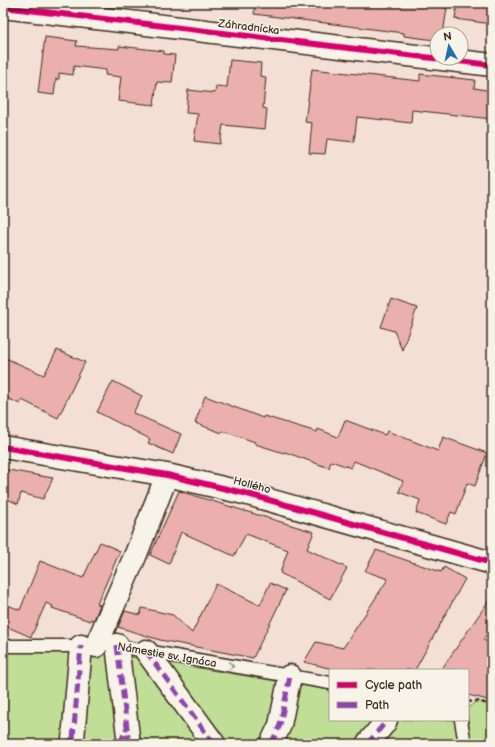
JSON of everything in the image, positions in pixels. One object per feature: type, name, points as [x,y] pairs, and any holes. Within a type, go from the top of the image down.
[{"type":"street","name":"Záhradnícka","points":[[3,7],[492,66]]},
{"type":"street","name":"Hollého","points":[[3,447],[167,474],[244,493],[492,563]]},
{"type":"street","points":[[74,742],[98,646],[167,474]]},
{"type":"street","points":[[98,646],[125,739]]},
{"type":"street","points":[[146,651],[214,744]]},
{"type":"street","points":[[271,744],[280,726],[290,676]]},
{"type":"street","points":[[367,744],[386,721]]},
{"type":"lane","name":"Námestie sv. Ignáca","points":[[3,646],[98,646],[146,651],[329,683]]},
{"type":"lane","points":[[461,721],[465,744]]},
{"type":"path","points":[[469,702],[477,701],[492,705]]},
{"type":"green space","points":[[3,651],[101,652],[329,690],[329,721],[469,721],[469,707],[477,701],[492,705],[492,744],[3,744]]},
{"type":"building","points":[[255,3],[409,3],[447,8],[444,26],[429,26],[429,39],[404,36],[404,33],[254,14]]},
{"type":"building","points":[[457,3],[492,3],[492,24],[455,19]]},
{"type":"building","points":[[45,37],[77,41],[76,46],[119,49],[119,46],[164,51],[164,54],[175,55],[172,83],[157,82],[154,105],[118,101],[121,77],[105,75],[106,70],[74,66],[73,75],[59,73],[59,79],[56,79],[54,95],[38,93]]},
{"type":"building","points":[[230,60],[261,63],[260,76],[266,77],[263,108],[267,109],[265,129],[223,125],[220,144],[194,141],[198,114],[186,113],[188,90],[215,93],[216,86],[227,87]]},
{"type":"building","points":[[312,69],[420,81],[420,74],[475,80],[474,88],[492,91],[492,119],[412,110],[411,123],[357,117],[354,142],[327,139],[325,154],[309,153],[312,123],[305,122]]},
{"type":"building","points":[[391,299],[417,308],[402,350],[394,331],[381,327]]},
{"type":"building","points":[[57,350],[85,362],[58,418],[22,400],[20,404],[3,396],[3,357],[44,375]]},
{"type":"building","points":[[113,381],[142,396],[133,413],[181,434],[173,454],[148,443],[150,439],[97,412]]},
{"type":"building","points":[[205,396],[263,418],[264,416],[317,432],[318,429],[338,437],[345,420],[385,435],[387,431],[438,451],[443,437],[487,453],[475,486],[467,483],[456,514],[451,512],[446,524],[416,513],[420,500],[399,492],[403,481],[354,461],[351,468],[331,461],[329,468],[285,452],[284,453],[255,444],[255,442],[223,431],[222,433],[195,423]]},
{"type":"building","points":[[3,469],[53,478],[43,499],[21,493],[18,504],[3,497]]},
{"type":"building","points":[[179,491],[314,532],[307,549],[347,568],[330,599],[280,573],[288,550],[246,534],[234,556],[181,532],[169,564],[150,555]]},
{"type":"building","points":[[100,542],[120,551],[97,604],[100,605],[94,620],[91,619],[90,621],[52,608],[53,606],[46,603],[31,637],[3,625],[3,603],[20,610],[40,561],[83,578]]},
{"type":"building","points":[[376,550],[441,572],[444,567],[465,579],[416,669],[333,669],[304,662],[316,642],[343,648],[388,579],[365,571]]},
{"type":"building","points":[[270,583],[286,590],[253,658],[160,640],[118,627],[125,611],[140,615],[142,608],[173,615],[192,633],[216,584],[260,605]]},
{"type":"building","points":[[492,596],[492,627],[483,640],[492,644],[492,701],[469,695],[469,669],[442,669]]},
{"type":"marked path","points":[[117,645],[129,744]]},
{"type":"marked path","points":[[73,739],[81,646]]},
{"type":"marked path","points":[[146,651],[214,744]]},
{"type":"marked path","points":[[271,744],[280,725],[290,676]]},
{"type":"marked path","points":[[367,744],[386,721]]},
{"type":"marked path","points":[[120,744],[126,729]]},
{"type":"marked path","points":[[64,744],[73,739],[85,744]]},
{"type":"cycle path","points":[[3,7],[492,65]]},
{"type":"cycle path","points":[[3,447],[167,475],[244,493],[492,563]]}]
